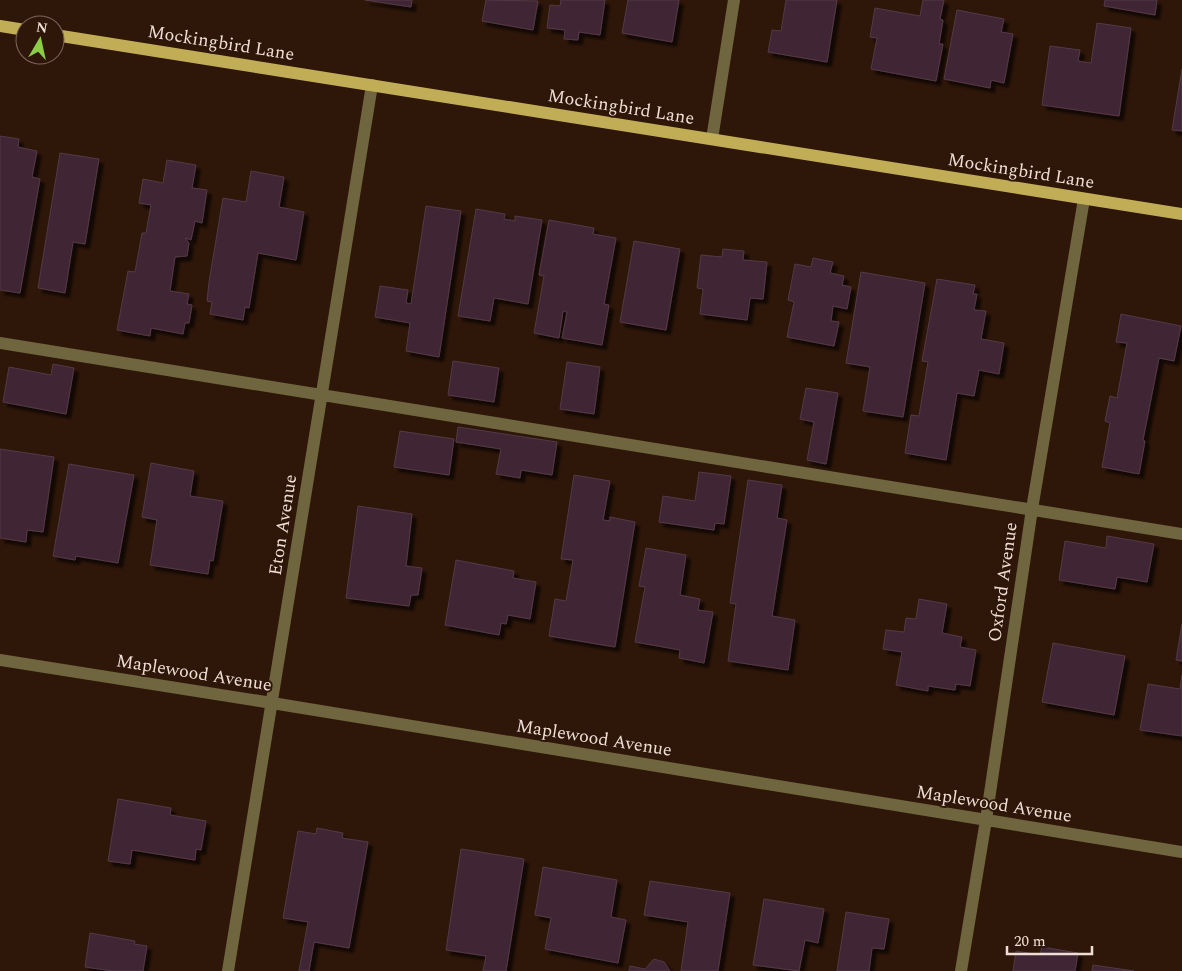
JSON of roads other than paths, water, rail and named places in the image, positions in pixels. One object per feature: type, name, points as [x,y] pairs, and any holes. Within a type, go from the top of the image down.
[{"type":"main road","points":[[0,26],[15,28]]},
{"type":"main road","name":"Mockingbird Lane","points":[[65,37],[1182,214]]},
{"type":"street","points":[[712,139],[734,0]]},
{"type":"street","name":"Eton Avenue","points":[[228,971],[372,85]]},
{"type":"street","name":"Oxford Avenue","points":[[961,971],[986,820],[1032,509],[1084,199]]},
{"type":"street","points":[[0,343],[1182,534]]},
{"type":"street","name":"Maplewood Avenue","points":[[0,660],[272,702],[1182,852]]}]
